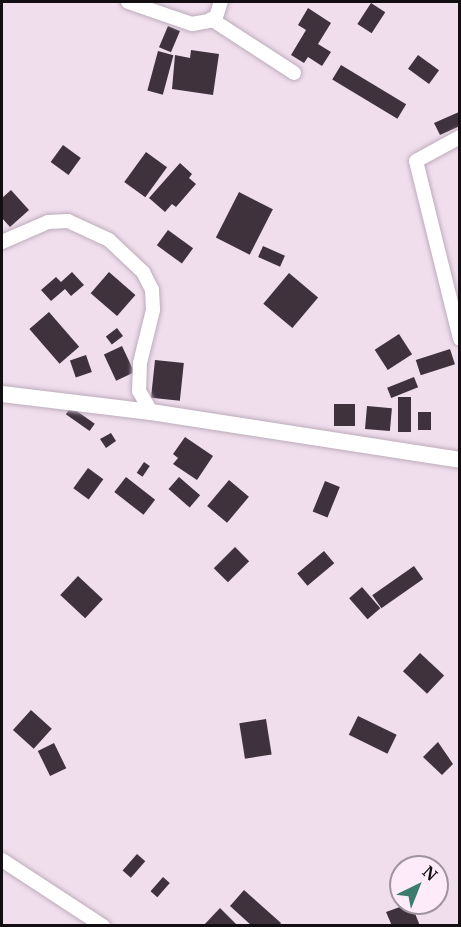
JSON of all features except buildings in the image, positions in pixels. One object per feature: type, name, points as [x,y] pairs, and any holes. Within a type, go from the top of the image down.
[{"type":"main road","points":[[2,394],[151,412],[459,460]]},
{"type":"street","points":[[128,2],[192,24],[215,20],[221,2]]},
{"type":"street","points":[[211,19],[294,74]]},
{"type":"street","points":[[459,137],[416,161],[459,339]]},
{"type":"street","points":[[2,242],[48,222],[68,221],[109,240],[137,265],[152,290],[153,310],[139,373],[139,391],[151,412]]},
{"type":"street","points":[[2,860],[103,926]]}]
